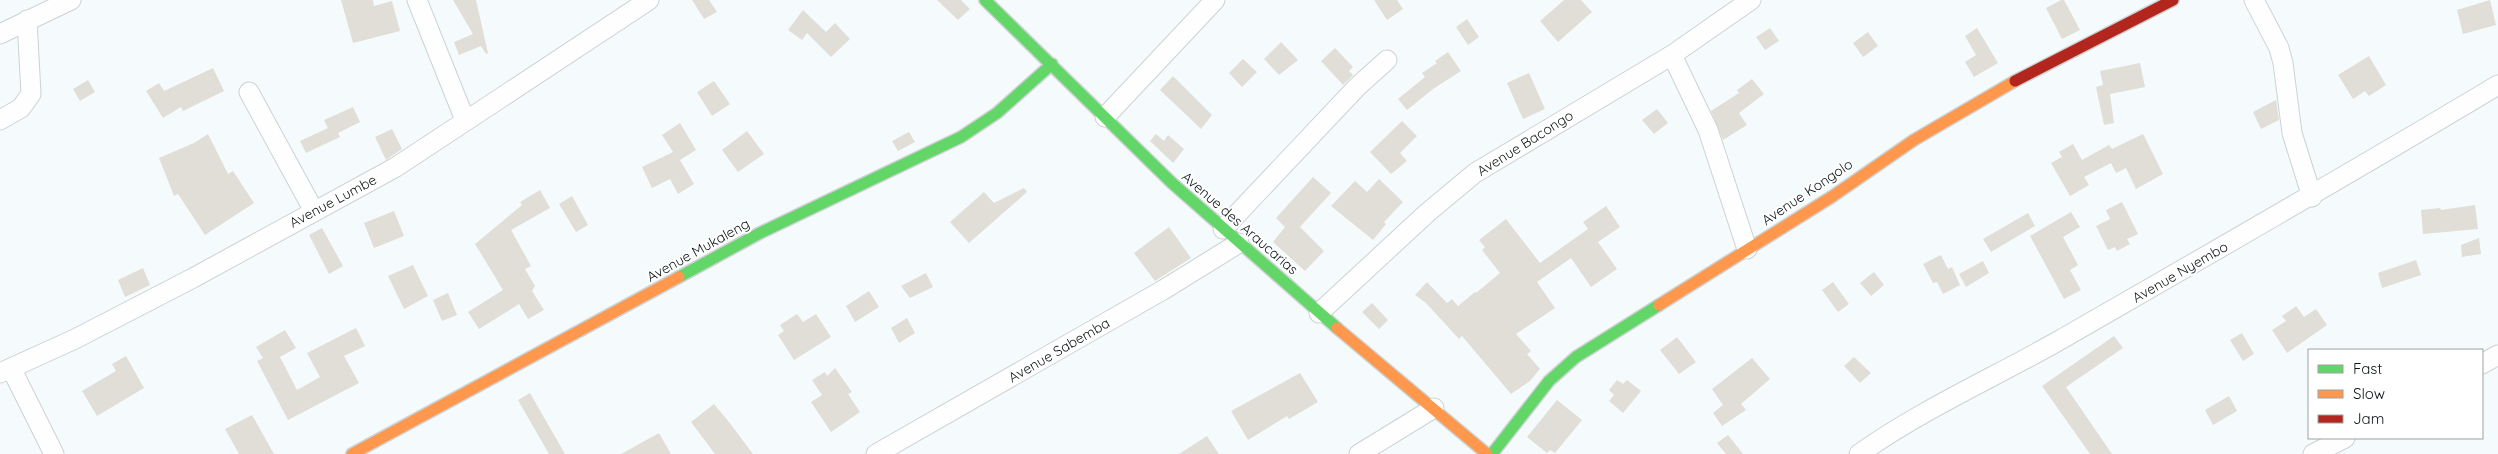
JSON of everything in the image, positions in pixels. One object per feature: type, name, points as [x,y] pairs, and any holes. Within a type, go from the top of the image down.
[{"type":"street","points":[[0,34],[71,0]]},
{"type":"street","points":[[417,0],[465,120]]},
{"type":"street","name":"Avenue Lumbe","points":[[6,370],[75,339],[396,167],[649,0]]},
{"type":"street","name":"Avenue des Araucarias","points":[[985,0],[1172,183],[1319,313],[1487,454]]},
{"type":"street","points":[[1105,117],[1215,0]]},
{"type":"street","name":"Avenue Bacongo","points":[[1319,313],[1427,213],[1475,173],[1672,55],[1751,0]]},
{"type":"street","name":"Avenue Kongolo","points":[[1492,454],[1549,381],[1576,357],[1833,196],[1870,167],[1919,135],[2011,81],[2173,0]]},
{"type":"street","points":[[2254,0],[2275,41],[2283,63],[2292,132],[2312,197]]},
{"type":"street","points":[[0,120],[21,108],[31,94],[27,20]]},
{"type":"street","points":[[1672,55],[1708,130],[1748,249]]},
{"type":"street","points":[[1224,229],[1357,87],[1387,60]]},
{"type":"street","name":"Avenue Mukaleng","points":[[352,454],[760,233],[961,136],[996,113],[1052,64]]},
{"type":"street","name":"Avenue Nyembo","points":[[1859,454],[1936,407],[2040,351],[2312,197],[2498,85]]},
{"type":"street","points":[[250,92],[314,211]]},
{"type":"street","name":"Avenue Sabemba","points":[[876,454],[1163,290],[1239,243]]},
{"type":"street","points":[[2483,363],[2498,355]]},
{"type":"street","points":[[6,370],[54,454]]},
{"type":"street","points":[[1359,454],[1434,408]]},
{"type":"street","points":[[2313,454],[2343,439]]},
{"type":"building","points":[[341,0],[373,0],[374,6],[392,1],[400,31],[353,43]]},
{"type":"building","points":[[453,0],[476,0],[488,53],[486,54],[481,46],[459,55],[454,42],[473,34]]},
{"type":"building","points":[[692,0],[709,0],[717,12],[704,19]]},
{"type":"building","points":[[937,0],[961,0],[970,9],[958,20]]},
{"type":"building","points":[[1374,0],[1397,0],[1403,9],[1387,20]]},
{"type":"building","points":[[1564,0],[1581,0],[1592,12],[1558,42],[1540,21]]},
{"type":"building","points":[[2064,0],[2080,30],[2062,39],[2046,8]]},
{"type":"building","points":[[2490,0],[2496,25],[2463,34],[2457,10]]},
{"type":"building","points":[[803,10],[826,32],[835,23],[850,39],[831,57],[807,33],[802,40],[788,30]]},
{"type":"building","points":[[1467,19],[1479,37],[1468,45],[1456,27]]},
{"type":"building","points":[[1770,28],[1779,41],[1765,50],[1756,37]]},
{"type":"building","points":[[1977,28],[1998,63],[1974,77],[1965,62],[1976,55],[1965,36]]},
{"type":"building","points":[[1868,32],[1878,46],[1863,57],[1853,43]]},
{"type":"building","points":[[1281,42],[1298,60],[1279,75],[1264,59]]},
{"type":"building","points":[[1335,48],[1353,67],[1349,71],[1353,75],[1343,85],[1321,61]]},
{"type":"building","points":[[1448,52],[1461,71],[1433,89],[1407,110],[1398,99],[1425,77],[1422,73],[1437,63],[1435,61]]},
{"type":"building","points":[[2369,56],[2386,85],[2369,96],[2365,91],[2353,99],[2338,75]]},
{"type":"building","points":[[1243,59],[1257,72],[1242,87],[1229,73]]},
{"type":"building","points":[[2140,63],[2145,87],[2110,94],[2114,123],[2104,125],[2096,87],[2103,85],[2100,71]]},
{"type":"building","points":[[213,68],[224,91],[183,111],[181,107],[163,118],[146,91],[159,83],[164,91]]},
{"type":"building","points":[[1529,73],[1545,109],[1523,119],[1507,83]]},
{"type":"building","points":[[1173,76],[1212,115],[1201,129],[1160,90]]},
{"type":"building","points":[[1752,79],[1764,94],[1739,113],[1747,125],[1723,140],[1711,111],[1739,93],[1737,90]]},
{"type":"building","points":[[88,80],[95,92],[80,101],[73,89]]},
{"type":"building","points":[[714,81],[730,104],[712,116],[697,92]]},
{"type":"building","points":[[2276,100],[2279,120],[2261,129],[2253,112]]},
{"type":"building","points":[[353,107],[360,122],[338,133],[340,137],[306,153],[300,141],[328,128],[324,120]]},
{"type":"building","points":[[1657,109],[1668,123],[1654,134],[1642,120]]},
{"type":"building","points":[[1402,121],[1417,136],[1400,153],[1407,161],[1391,174],[1370,152]]},
{"type":"building","points":[[680,123],[696,150],[680,160],[694,184],[678,194],[670,179],[652,188],[642,167],[673,152],[662,135]]},
{"type":"building","points":[[392,129],[402,149],[386,160],[375,137]]},
{"type":"building","points":[[747,131],[764,154],[738,172],[722,150]]},
{"type":"building","points":[[909,132],[915,142],[898,151],[892,141]]},
{"type":"building","points":[[208,134],[228,174],[233,171],[254,203],[205,235],[178,194],[174,196],[159,158],[194,143]]},
{"type":"building","points":[[1156,134],[1164,141],[1168,135],[1184,149],[1173,163],[1150,141]]},
{"type":"building","points":[[2143,134],[2163,174],[2136,189],[2126,168],[2116,173],[2111,163],[2084,177],[2089,185],[2070,196],[2051,163],[2062,157],[2059,152],[2073,144],[2082,160],[2109,145],[2112,149]]},
{"type":"building","points":[[1313,177],[1331,193],[1300,227],[1324,251],[1305,271],[1273,242],[1285,227],[1276,218]]},
{"type":"building","points":[[1379,179],[1403,202],[1384,222],[1386,224],[1373,240],[1331,206],[1355,181],[1367,192]]},
{"type":"building","points":[[1024,188],[1027,192],[969,243],[950,222],[984,192],[994,203]]},
{"type":"building","points":[[540,190],[550,208],[511,230],[531,266],[525,269],[535,286],[532,291],[544,310],[528,319],[519,304],[479,329],[468,312],[503,290],[475,244],[522,205],[520,202]]},
{"type":"building","points":[[572,196],[588,225],[576,232],[559,204]]},
{"type":"building","points":[[2122,202],[2138,234],[2127,239],[2130,244],[2117,251],[2115,247],[2108,250],[2096,226],[2110,219],[2106,210]]},
{"type":"building","points":[[2475,205],[2478,229],[2423,234],[2421,210],[2440,208],[2441,210]]},
{"type":"building","points":[[1606,206],[1620,227],[1598,242],[1617,269],[1591,287],[1571,258],[1537,282],[1555,308],[1516,334],[1531,351],[1527,354],[1540,369],[1530,381],[1511,394],[1462,336],[1459,339],[1426,303],[1415,295],[1427,282],[1447,303],[1452,299],[1458,306],[1500,273],[1482,250],[1485,247],[1479,240],[1506,219],[1540,263],[1588,229],[1583,222]]},
{"type":"building","points":[[394,211],[404,236],[374,248],[364,223]]},
{"type":"building","points":[[2071,212],[2080,227],[2063,237],[2078,265],[2070,270],[2081,290],[2064,299],[2030,236]]},
{"type":"building","points":[[2028,213],[2035,226],[1991,252],[1983,239]]},
{"type":"building","points":[[1169,227],[1191,258],[1155,281],[1134,253]]},
{"type":"building","points":[[322,228],[343,266],[329,274],[309,235]]},
{"type":"building","points":[[2479,238],[2481,254],[2462,257],[2461,245]]},
{"type":"building","points":[[1941,255],[1948,269],[1952,267],[1960,285],[1943,294],[1937,282],[1933,283],[1923,264]]},
{"type":"building","points":[[2416,260],[2421,275],[2382,288],[2378,273]]},
{"type":"building","points":[[1983,261],[1989,273],[1966,287],[1959,274]]},
{"type":"building","points":[[413,265],[428,296],[404,309],[388,276]]},
{"type":"building","points":[[143,268],[150,285],[125,297],[118,280]]},
{"type":"building","points":[[1874,272],[1884,285],[1871,296],[1860,283]]},
{"type":"building","points":[[926,273],[933,287],[910,298],[901,286]]},
{"type":"building","points":[[1833,282],[1849,304],[1838,312],[1822,290]]},
{"type":"building","points":[[869,291],[879,307],[855,322],[846,306]]},
{"type":"building","points":[[448,293],[457,315],[442,321],[433,300]]},
{"type":"building","points":[[1372,303],[1388,320],[1379,329],[1362,312]]},
{"type":"building","points":[[2296,306],[2304,317],[2316,309],[2327,325],[2287,353],[2272,330],[2286,321],[2282,316]]},
{"type":"building","points":[[797,314],[803,322],[816,314],[831,337],[794,360],[778,335],[784,331],[780,325]]},
{"type":"building","points":[[907,318],[915,333],[899,343],[891,328]]},
{"type":"building","points":[[356,328],[365,346],[344,356],[359,383],[288,420],[257,361],[263,358],[256,347],[285,330],[296,348],[280,357],[297,390],[320,377],[307,353]]},
{"type":"building","points":[[2242,333],[2254,354],[2243,361],[2230,340]]},
{"type":"building","points":[[2114,336],[2123,348],[2066,387],[2112,454],[2090,454],[2042,386]]},
{"type":"building","points":[[1677,337],[1696,362],[1679,374],[1660,350]]},
{"type":"building","points":[[126,356],[144,388],[97,416],[82,391],[116,371],[112,364]]},
{"type":"building","points":[[1854,357],[1871,373],[1860,383],[1844,366]]},
{"type":"building","points":[[1752,358],[1770,379],[1741,404],[1746,410],[1722,426],[1713,413],[1723,405],[1712,389]]},
{"type":"building","points":[[835,368],[852,392],[848,394],[860,412],[831,432],[811,402],[822,395],[812,380],[825,372],[827,376]]},
{"type":"building","points":[[1300,373],[1318,402],[1289,419],[1287,416],[1248,440],[1231,411]]},
{"type":"building","points":[[1617,380],[1623,384],[1627,380],[1641,391],[1623,413],[1609,401],[1614,395],[1609,390]]},
{"type":"building","points":[[530,393],[565,454],[549,454],[518,400]]},
{"type":"building","points":[[2229,396],[2237,411],[2213,425],[2205,410]]},
{"type":"building","points":[[1557,400],[1582,420],[1555,453],[1550,450],[1547,453],[1527,437]]},
{"type":"building","points":[[714,404],[753,454],[715,454],[691,422]]},
{"type":"building","points":[[252,415],[274,454],[239,454],[225,429]]},
{"type":"building","points":[[659,433],[671,454],[621,454]]},
{"type":"building","points":[[1728,435],[1743,454],[1726,454],[1717,443]]},
{"type":"building","points":[[1207,436],[1219,454],[1179,454]]},
{"type":"traffic: fast","points":[[985,0],[1172,183],[1337,328]]},
{"type":"traffic: fast","points":[[679,277],[760,233],[961,137],[997,113],[1052,64]]},
{"type":"traffic: fast","points":[[1492,454],[1549,381],[1576,357],[1659,305]]},
{"type":"traffic: slow","points":[[1659,305],[1833,196],[1914,140],[2015,81]]},
{"type":"traffic: slow","points":[[352,454],[679,277]]},
{"type":"traffic: slow","points":[[1337,328],[1487,454]]},
{"type":"traffic: jam","points":[[2015,81],[2173,0]]}]
